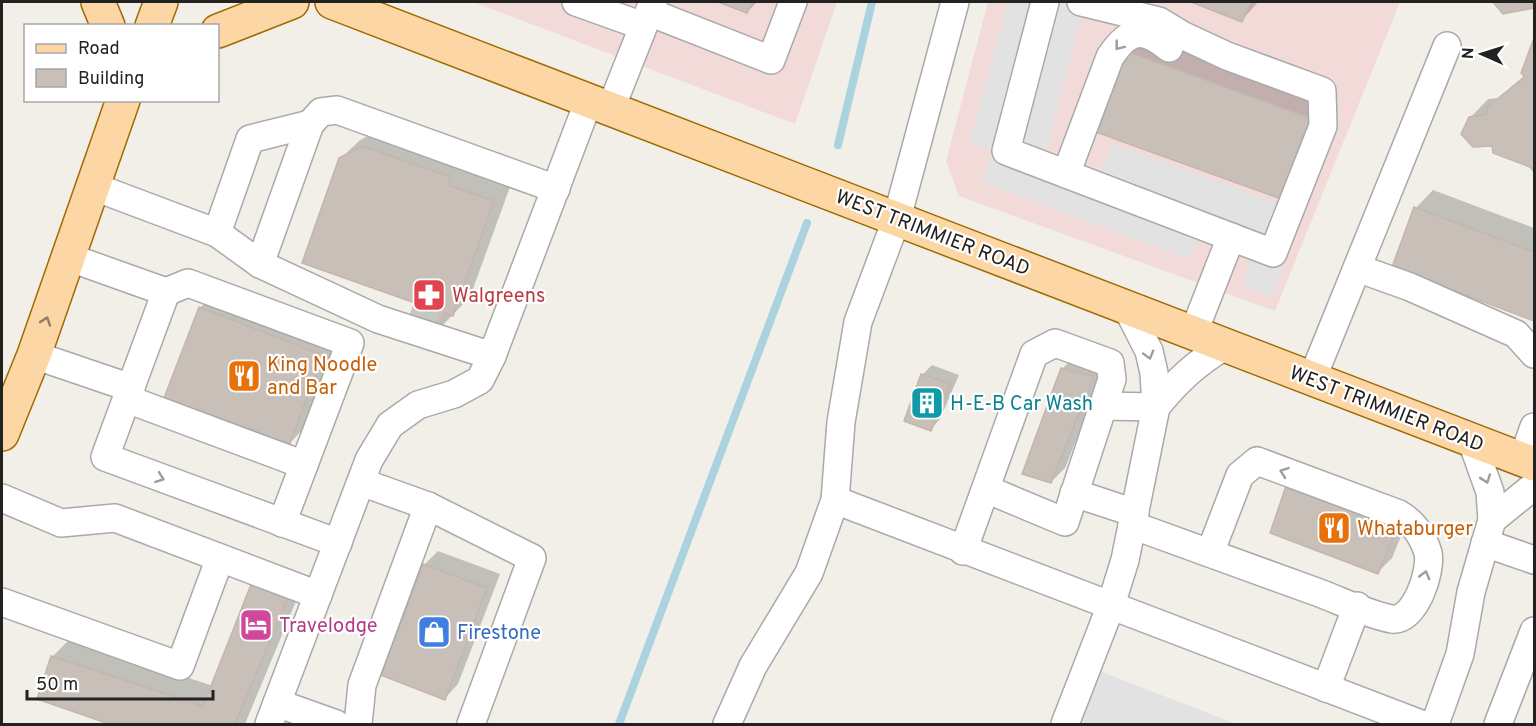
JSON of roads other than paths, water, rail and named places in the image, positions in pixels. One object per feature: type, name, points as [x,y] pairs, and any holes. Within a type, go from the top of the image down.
[{"type":"main road","points":[[98,2],[107,24]]},
{"type":"main road","points":[[153,24],[161,2]]},
{"type":"main road","points":[[219,31],[292,2]]},
{"type":"main road","name":"WEST TRIMMIER ROAD","points":[[332,2],[1471,439],[1531,470]]},
{"type":"main road","points":[[109,139],[111,102]]},
{"type":"main road","points":[[2,434],[34,355],[122,102]]},
{"type":"main road","points":[[109,139],[138,102]]},
{"type":"street","points":[[576,2],[648,13],[771,60],[793,2]]},
{"type":"street","points":[[727,724],[753,666],[810,573],[835,500],[841,422],[858,322],[897,218],[955,2]]},
{"type":"street","points":[[1045,2],[1006,151],[1273,253],[1323,126],[1322,91],[1227,57],[1182,35],[1136,7],[1081,2]]},
{"type":"street","points":[[336,724],[273,714],[369,460],[390,425],[417,405],[454,394],[480,380],[482,352],[556,189],[648,13]]},
{"type":"street","points":[[1066,174],[1110,57],[1122,40],[1139,33],[1152,34],[1169,48],[1323,110]]},
{"type":"street","points":[[1312,379],[1447,46]]},
{"type":"street","points":[[260,264],[310,124],[321,112],[337,110],[556,189]]},
{"type":"street","points":[[217,233],[250,139],[310,124]]},
{"type":"street","points":[[92,186],[217,233],[260,264],[378,319],[482,352]]},
{"type":"street","points":[[1193,334],[1231,237]]},
{"type":"street","points":[[68,257],[166,292],[188,283],[350,343],[282,523]]},
{"type":"street","points":[[1357,268],[1410,286],[1516,334],[1534,354]]},
{"type":"street","points":[[166,292],[105,458],[338,543]]},
{"type":"street","points":[[1065,724],[1110,608],[1134,519],[1156,407],[1154,374],[1149,351],[1126,308]]},
{"type":"street","points":[[378,319],[399,309],[411,312]]},
{"type":"street","points":[[442,322],[455,326],[482,352]]},
{"type":"street","points":[[963,551],[1034,354],[1055,343],[1110,363],[1112,379],[1065,522],[986,489]]},
{"type":"street","points":[[1156,407],[1178,379],[1199,362],[1225,346]]},
{"type":"street","points":[[34,355],[304,465]]},
{"type":"street","points":[[1103,406],[1156,407]]},
{"type":"street","points":[[1488,532],[1531,470],[1534,427]]},
{"type":"street","points":[[1435,724],[1460,654],[1471,592],[1488,532],[1491,492],[1471,439]]},
{"type":"street","points":[[1074,493],[1210,553],[1394,619],[1409,614],[1418,600],[1428,569],[1428,555],[1412,522],[1399,514],[1257,461],[1240,475],[1210,553]]},
{"type":"street","points":[[361,482],[428,506],[532,558],[471,724]]},
{"type":"street","points":[[2,498],[61,523],[115,518],[318,596]]},
{"type":"street","points":[[835,500],[1110,608],[1421,724]]},
{"type":"street","points":[[358,724],[362,685],[428,506]]},
{"type":"street","points":[[1488,532],[1534,560]]},
{"type":"street","points":[[2,602],[180,666],[220,558]]},
{"type":"street","points":[[1326,688],[1357,606]]},
{"type":"street","points":[[1498,724],[1534,631]]},
{"type":"waterway","points":[[838,145],[872,2]]},
{"type":"waterway","points":[[619,724],[807,223]]},
{"type":"tunnel","points":[[411,312],[442,322]]},
{"type":"place","name":"Walgreens","points":[[429,295]]},
{"type":"place","name":"King Noodle and Bar","points":[[244,376]]},
{"type":"place","name":"H-E-B Car Wash","points":[[927,403]]},
{"type":"place","name":"Whataburger","points":[[1334,528]]},
{"type":"place","name":"Travelodge","points":[[256,625]]},
{"type":"place","name":"Firestone","points":[[434,632]]}]
